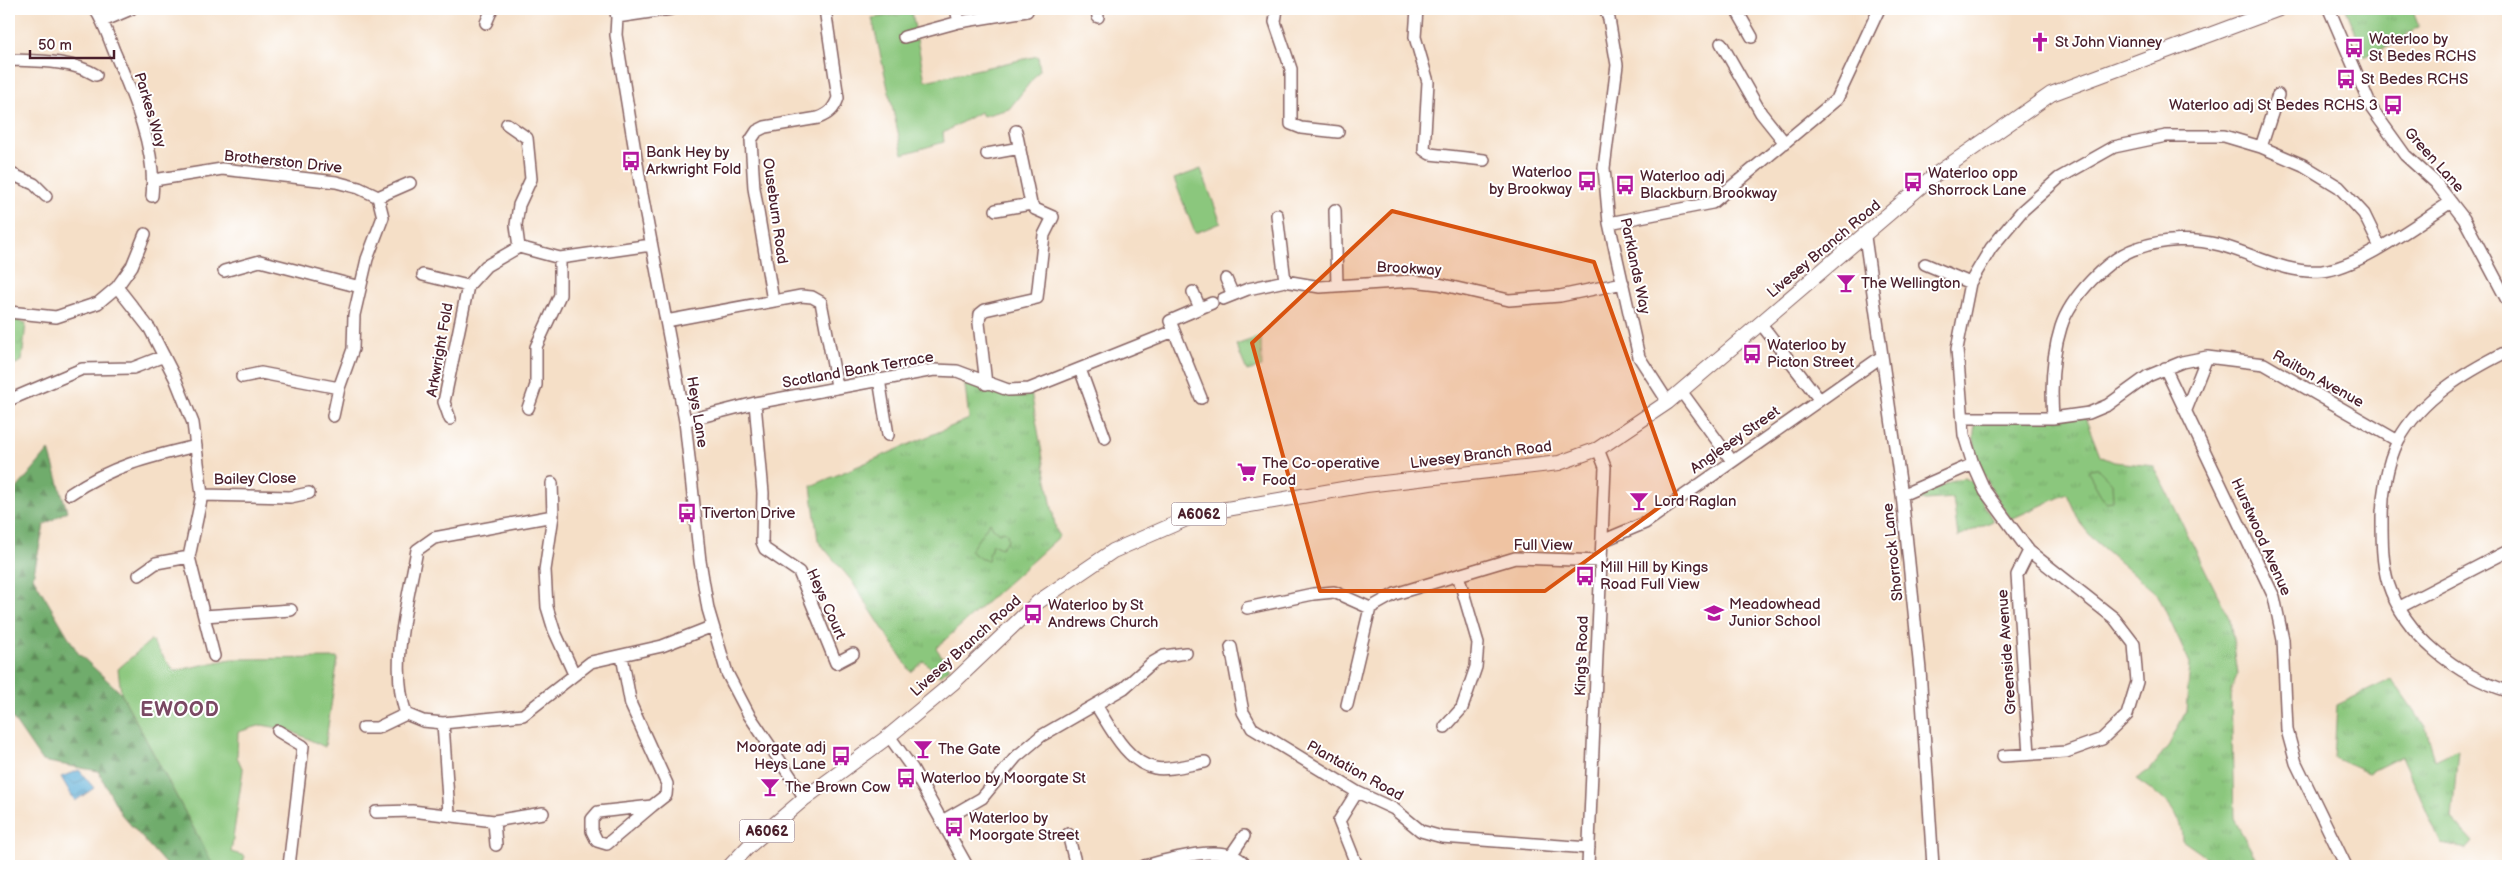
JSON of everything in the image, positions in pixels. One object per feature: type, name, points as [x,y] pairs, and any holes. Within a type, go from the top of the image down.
[{"type":"main road","name":"Livesey Branch Road","points":[[730,866],[748,847],[805,798],[889,736],[954,682],[1038,602],[1113,551],[1188,517],[1366,485],[1559,464],[1598,449],[1668,402],[1864,237],[1932,177],[2051,94],[2280,9]]},
{"type":"street","name":"Parkes Way","points":[[95,9],[103,21],[132,94],[154,180],[152,196]]},
{"type":"street","points":[[103,21],[131,9]]},
{"type":"street","points":[[486,23],[492,9]]},
{"type":"street","points":[[616,13],[671,9]]},
{"type":"street","name":"Ouseburn Road","points":[[773,300],[754,188],[751,140],[757,130],[818,118],[825,115],[835,106],[838,98],[825,9]]},
{"type":"street","points":[[956,9],[959,22]]},
{"type":"street","points":[[1277,9],[1275,22],[1291,69],[1291,124],[1301,128],[1338,132]]},
{"type":"street","points":[[1417,9],[1415,37],[1428,82],[1424,150],[1430,154],[1484,160]]},
{"type":"street","name":"Parklands Way","points":[[1605,9],[1609,19],[1617,65],[1604,168],[1610,223],[1639,357],[1668,402]]},
{"type":"street","points":[[1736,9],[1752,37]]},
{"type":"street","points":[[1610,223],[1712,203],[1838,99],[1879,9]]},
{"type":"street","name":"Green Lane","points":[[2329,9],[2372,109],[2405,155],[2436,183],[2464,219],[2508,302]]},
{"type":"street","points":[[904,37],[959,22],[1027,11]]},
{"type":"street","name":"Heys Lane","points":[[616,13],[616,35],[652,245],[685,421],[700,565],[713,626],[728,673],[749,715],[805,798]]},
{"type":"street","points":[[1721,43],[1761,113],[1785,143]]},
{"type":"street","points":[[9,60],[65,64],[85,68],[96,75]]},
{"type":"street","points":[[2261,147],[2278,94]]},
{"type":"street","points":[[507,124],[527,138],[530,155],[531,179],[519,205],[516,225],[519,247],[560,258],[652,245]]},
{"type":"street","points":[[986,384],[979,323],[980,314],[985,310],[1037,298],[1044,235],[1053,217],[1035,209],[1031,204],[1016,131]]},
{"type":"street","points":[[2003,756],[2066,752],[2102,739],[2127,715],[2137,682],[2134,644],[2114,618],[2029,552],[1985,491],[1973,464],[1964,435],[1964,418],[1956,349],[1970,283],[1991,248],[2022,211],[2059,178],[2114,147],[2166,136],[2224,136],[2261,147],[2303,165],[2339,187],[2364,214],[2380,247]]},
{"type":"street","points":[[987,154],[1020,148]]},
{"type":"street","name":"Brotherston Drive","points":[[154,180],[222,169],[336,182],[359,188],[378,197]]},
{"type":"street","points":[[9,173],[34,184],[46,196]]},
{"type":"street","points":[[333,416],[339,388],[353,349],[354,315],[366,259],[383,217],[378,197],[410,183]]},
{"type":"street","points":[[2053,418],[2052,391],[2061,327],[2079,294],[2106,267],[2136,248],[2171,240],[2219,244],[2287,268],[2323,271],[2352,262],[2380,247],[2451,202]]},
{"type":"street","points":[[996,210],[1031,204]]},
{"type":"street","points":[[1335,210],[1337,285]]},
{"type":"street","points":[[1277,216],[1285,281]]},
{"type":"street","points":[[9,312],[56,317],[98,303],[117,287],[132,266],[145,234]]},
{"type":"street","name":"Shorrock Lane","points":[[1864,237],[1902,495],[1920,670],[1933,866]]},
{"type":"street","name":"Arkwright Fold","points":[[450,419],[444,402],[468,286],[486,266],[519,247]]},
{"type":"street","points":[[528,408],[536,385],[536,347],[540,332],[560,295],[560,258]]},
{"type":"street","points":[[224,271],[260,261],[360,287]]},
{"type":"street","points":[[1925,264],[1970,283]]},
{"type":"street","name":"Arkwright Fold","points":[[423,275],[468,286]]},
{"type":"street","points":[[1222,299],[1226,279]]},
{"type":"street","name":"Brookway","points":[[1174,331],[1171,318],[1222,299],[1269,284],[1285,281],[1320,287],[1412,281],[1439,284],[1509,300],[1560,296],[1623,282]]},
{"type":"street","points":[[117,287],[150,329],[193,423],[202,495],[189,557],[214,656]]},
{"type":"street","points":[[1193,292],[1200,308]]},
{"type":"street","points":[[666,321],[773,300],[812,296],[820,302],[837,386]]},
{"type":"street","points":[[1761,324],[1819,399]]},
{"type":"street","points":[[1174,331],[1201,398]]},
{"type":"street","name":"Scotland Bank Terrace","points":[[685,421],[755,403],[837,386],[934,370],[957,371],[986,384],[1008,390],[1029,389],[1174,331]]},
{"type":"street","points":[[2508,351],[2469,370],[2426,404],[2398,441],[2382,493],[2382,538],[2388,583],[2412,627],[2446,660],[2485,684],[2508,691]]},
{"type":"street","points":[[9,400],[82,369],[133,368],[164,356]]},
{"type":"street","name":"Anglesey Street","points":[[1602,540],[1645,522],[1881,357]]},
{"type":"street","points":[[2186,410],[2207,357]]},
{"type":"street","name":"Railton Avenue","points":[[1964,418],[2053,418],[2077,416],[2108,405],[2148,376],[2165,368],[2207,357],[2264,364],[2398,441]]},
{"type":"street","points":[[1080,368],[1105,438]]},
{"type":"street","name":"Hurstwood Avenue","points":[[2165,368],[2274,597],[2283,640],[2287,730],[2296,763],[2346,866]]},
{"type":"street","points":[[242,377],[261,373],[339,388]]},
{"type":"street","points":[[879,379],[888,435]]},
{"type":"street","points":[[1681,391],[1732,461]]},
{"type":"street","name":"Heys Court","points":[[755,403],[763,493],[762,542],[765,549],[798,572],[836,663],[853,654]]},
{"type":"street","points":[[70,494],[95,477],[139,459],[196,446]]},
{"type":"street","name":"King's Road","points":[[1588,866],[1605,467],[1598,449]]},
{"type":"street","points":[[1902,495],[1973,464]]},
{"type":"street","points":[[552,483],[553,516],[545,570],[547,607],[554,630],[574,674]]},
{"type":"street","name":"Bailey Close","points":[[202,495],[290,497],[309,493]]},
{"type":"street","points":[[406,714],[400,694],[400,656],[416,550],[434,538],[553,516]]},
{"type":"street","points":[[2400,607],[2508,551]]},
{"type":"street","name":"Greenside Avenue","points":[[2029,552],[2017,575],[2029,754]]},
{"type":"street","points":[[140,575],[156,563],[189,557]]},
{"type":"street","name":"Full View","points":[[1370,608],[1395,594],[1515,558],[1601,561]]},
{"type":"street","points":[[1445,726],[1462,708],[1476,667],[1478,643],[1458,575]]},
{"type":"street","points":[[1247,608],[1313,594],[1334,592],[1370,608],[1346,704]]},
{"type":"street","points":[[204,616],[290,610]]},
{"type":"street","points":[[363,728],[377,728],[406,714],[423,721],[443,723],[523,715],[591,662],[662,646],[713,626]]},
{"type":"street","name":"Plantation Road","points":[[1232,647],[1243,712],[1252,728],[1357,792],[1394,809],[1422,830],[1442,837],[1589,848]]},
{"type":"street","points":[[942,821],[982,798],[1016,757],[1041,736],[1124,688],[1152,663],[1164,656],[1186,653]]},
{"type":"street","points":[[622,656],[630,705],[667,784],[666,795],[607,844],[597,841],[592,831],[592,819],[598,812],[652,806]]},
{"type":"street","points":[[1096,705],[1118,740],[1136,760],[1156,769],[1205,762]]},
{"type":"street","points":[[443,723],[449,814]]},
{"type":"street","points":[[278,730],[303,746],[289,866]]},
{"type":"street","points":[[889,736],[912,768],[967,866]]},
{"type":"street","points":[[1357,792],[1340,821],[1357,866]]},
{"type":"street","points":[[376,812],[412,811],[449,814],[494,821],[542,814]]},
{"type":"street","points":[[494,821],[496,846]]},
{"type":"street","points":[[1068,834],[1076,866]]},
{"type":"street","points":[[1231,854],[1244,836]]},
{"type":"street","points":[[1144,866],[1202,853],[1231,854],[1242,860],[1246,866]]},
{"type":"highlighted area","points":[[1392,211],[1594,262],[1676,495],[1545,591],[1320,591],[1252,343]]},
{"type":"green space","points":[[2346,9],[2412,9],[2419,27],[2407,33],[2405,40],[2365,56]]},
{"type":"green space","points":[[912,13],[925,81],[1038,56],[1040,70],[1009,109],[983,116],[980,112],[943,133],[944,142],[903,154],[872,18]]},
{"type":"green space","points":[[1201,169],[1221,223],[1195,233],[1174,179]]},
{"type":"green space","points":[[9,318],[26,323],[22,361],[9,367]]},
{"type":"green space","points":[[1261,336],[1262,367],[1247,371],[1236,345]]},
{"type":"green space","points":[[964,378],[1031,392],[1056,530],[1060,536],[936,648],[950,668],[939,676],[924,661],[911,672],[851,580],[818,541],[811,486],[969,419]]},
{"type":"green space","points":[[2085,417],[2100,456],[2114,462],[2154,466],[2230,620],[2238,673],[2231,690],[2234,819],[2260,866],[2217,866],[2182,840],[2181,829],[2174,811],[2161,797],[2136,779],[2149,770],[2169,745],[2186,711],[2190,664],[2158,595],[2094,540],[2080,523],[2067,494],[2011,519],[1993,492],[1983,472],[1974,440],[1975,421]]},
{"type":"green space","points":[[49,450],[67,511],[44,525],[33,577],[78,653],[121,693],[214,866],[167,866],[121,814],[98,771],[42,761],[9,713],[9,498]]},
{"type":"green space","points":[[2097,468],[2112,483],[2113,501],[2107,502],[2103,499],[2088,472],[2090,469]]},
{"type":"green space","points":[[1965,478],[1972,482],[1993,521],[1958,537],[1953,498],[1911,501],[1956,479]]},
{"type":"green space","points":[[990,522],[999,533],[1003,531],[1007,533],[1008,540],[1001,548],[992,544],[988,560],[981,559],[970,551]]},
{"type":"green space","points":[[151,640],[174,671],[231,659],[338,658],[325,747],[289,730],[262,725],[238,732],[237,757],[243,770],[231,852],[245,856],[242,866],[214,866],[121,693],[118,669]]},
{"type":"green space","points":[[2392,679],[2426,728],[2435,760],[2458,749],[2452,819],[2473,842],[2467,849],[2441,844],[2402,756],[2368,773],[2334,758],[2337,705]]},
{"type":"water","points":[[79,770],[94,788],[75,801],[61,777]]},
{"type":"place","name":"St John Vianney","points":[[2040,42]]},
{"type":"place","name":"Waterloo by St Bedes RCHS","points":[[2354,48]]},
{"type":"place","name":"St Bedes RCHS","points":[[2346,79]]},
{"type":"place","name":"Waterloo adj St Bedes RCHS 3","points":[[2393,105]]},
{"type":"place","name":"Bank Hey by Arkwright Fold","points":[[631,161]]},
{"type":"place","name":"Waterloo by Brookway","points":[[1587,181]]},
{"type":"place","name":"Waterloo opp Shorrock Lane","points":[[1913,182]]},
{"type":"place","name":"Waterloo adj Blackburn Brookway","points":[[1625,185]]},
{"type":"place","name":"The Wellington","points":[[1846,283]]},
{"type":"place","name":"Waterloo by Picton Street","points":[[1752,354]]},
{"type":"place","name":"The Co-operative Food","points":[[1247,472]]},
{"type":"place","name":"Lord Raglan","points":[[1639,501]]},
{"type":"place","name":"Tiverton Drive","points":[[687,513]]},
{"type":"place","name":"Mill Hill by Kings Road Full View","points":[[1585,576]]},
{"type":"place","name":"Meadowhead Junior School","points":[[1714,613]]},
{"type":"place","name":"Waterloo by St Andrews Church","points":[[1033,614]]},
{"type":"place","name":"The Gate","points":[[923,749]]},
{"type":"place","name":"Moorgate adj Heys Lane","points":[[841,756]]},
{"type":"place","name":"Waterloo by Moorgate St","points":[[906,778]]},
{"type":"place","name":"The Brown Cow","points":[[770,787]]},
{"type":"place","name":"Waterloo by Moorgate Street","points":[[954,827]]},
{"type":"district","name":"EWOOD","points":[[180,710]]}]
